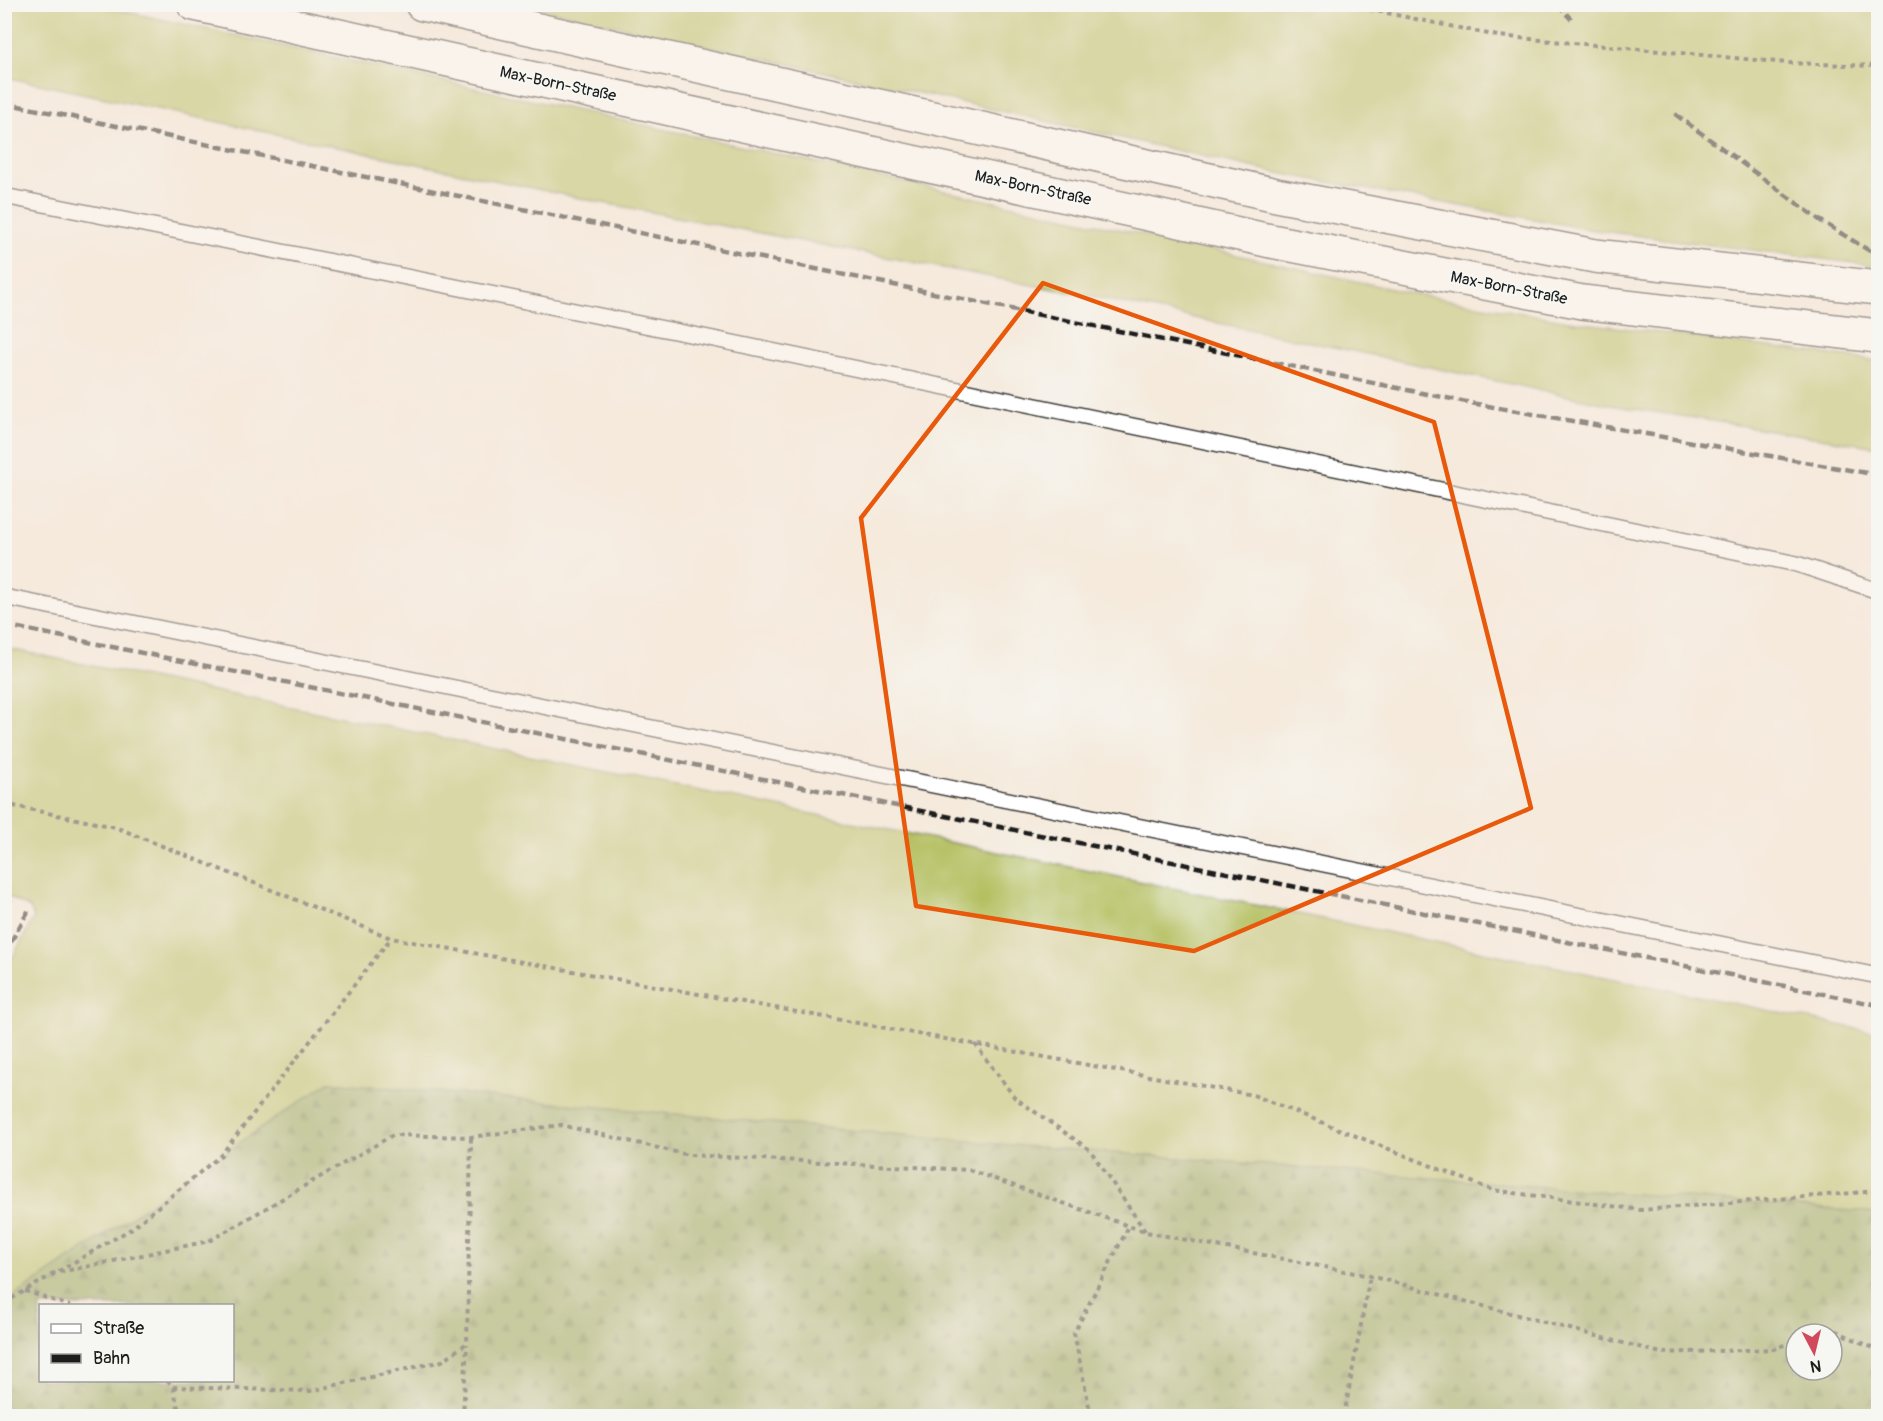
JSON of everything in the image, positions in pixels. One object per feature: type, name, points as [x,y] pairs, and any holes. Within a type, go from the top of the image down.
[{"type":"main road","name":"Max-Born-Straße","points":[[194,4],[1266,240],[1570,300],[1878,336]]},
{"type":"main road","points":[[422,4],[1281,196],[1594,256],[1878,288]]},
{"type":"lane","points":[[4,196],[704,337],[1797,564],[1878,591]]},
{"type":"lane","points":[[4,597],[1878,976]]},
{"type":"path","points":[[1343,4],[1498,36],[1788,63],[1878,66]]},
{"type":"path","points":[[4,804],[115,827],[391,938],[1253,1095],[1492,1190],[1641,1210],[1878,1191]]},
{"type":"path","points":[[4,1303],[131,1229],[221,1155],[391,938]]},
{"type":"path","points":[[975,1043],[1015,1098],[1090,1150],[1146,1232]]},
{"type":"path","points":[[51,1274],[209,1241],[393,1134],[471,1137],[561,1125],[688,1155],[969,1170],[1146,1232],[1370,1276],[1661,1353],[1774,1349],[1784,1345]]},
{"type":"path","points":[[461,1416],[463,1416],[467,1343],[471,1137]]},
{"type":"path","points":[[1091,1416],[1074,1333],[1129,1226]]},
{"type":"path","points":[[1344,1416],[1370,1276]]},
{"type":"path","points":[[24,1290],[67,1304]]},
{"type":"path","points":[[1844,1335],[1878,1350]]},
{"type":"path","points":[[173,1388],[310,1391],[442,1361],[467,1343]]},
{"type":"path","points":[[168,1382],[173,1388],[180,1416]]},
{"type":"highlighted area","points":[[1043,283],[1434,422],[1531,808],[1194,951],[916,906],[861,518]]},
{"type":"green space","points":[[5,4],[96,5],[1411,293],[1569,321],[1878,361],[1878,447],[1616,406],[1079,294],[598,202],[5,77]]},
{"type":"green space","points":[[523,5],[1878,5],[1878,266],[1594,230],[1283,174]]},
{"type":"green space","points":[[5,648],[1878,1033],[1878,1213],[998,1144],[329,1082],[5,1303],[5,972],[34,917],[30,908],[5,895]]},
{"type":"green space","points":[[329,1082],[998,1144],[1878,1213],[1878,1416],[5,1416],[5,1303]]},
{"type":"railway","points":[[1557,4],[1571,19]]},
{"type":"railway","points":[[4,103],[1471,403],[1878,475]]},
{"type":"railway","points":[[1675,114],[1821,221],[1878,256]]},
{"type":"railway","points":[[4,625],[1878,1005]]},
{"type":"railway","points":[[4,912],[11,899]]},
{"type":"railway","points":[[4,954],[30,908]]}]
